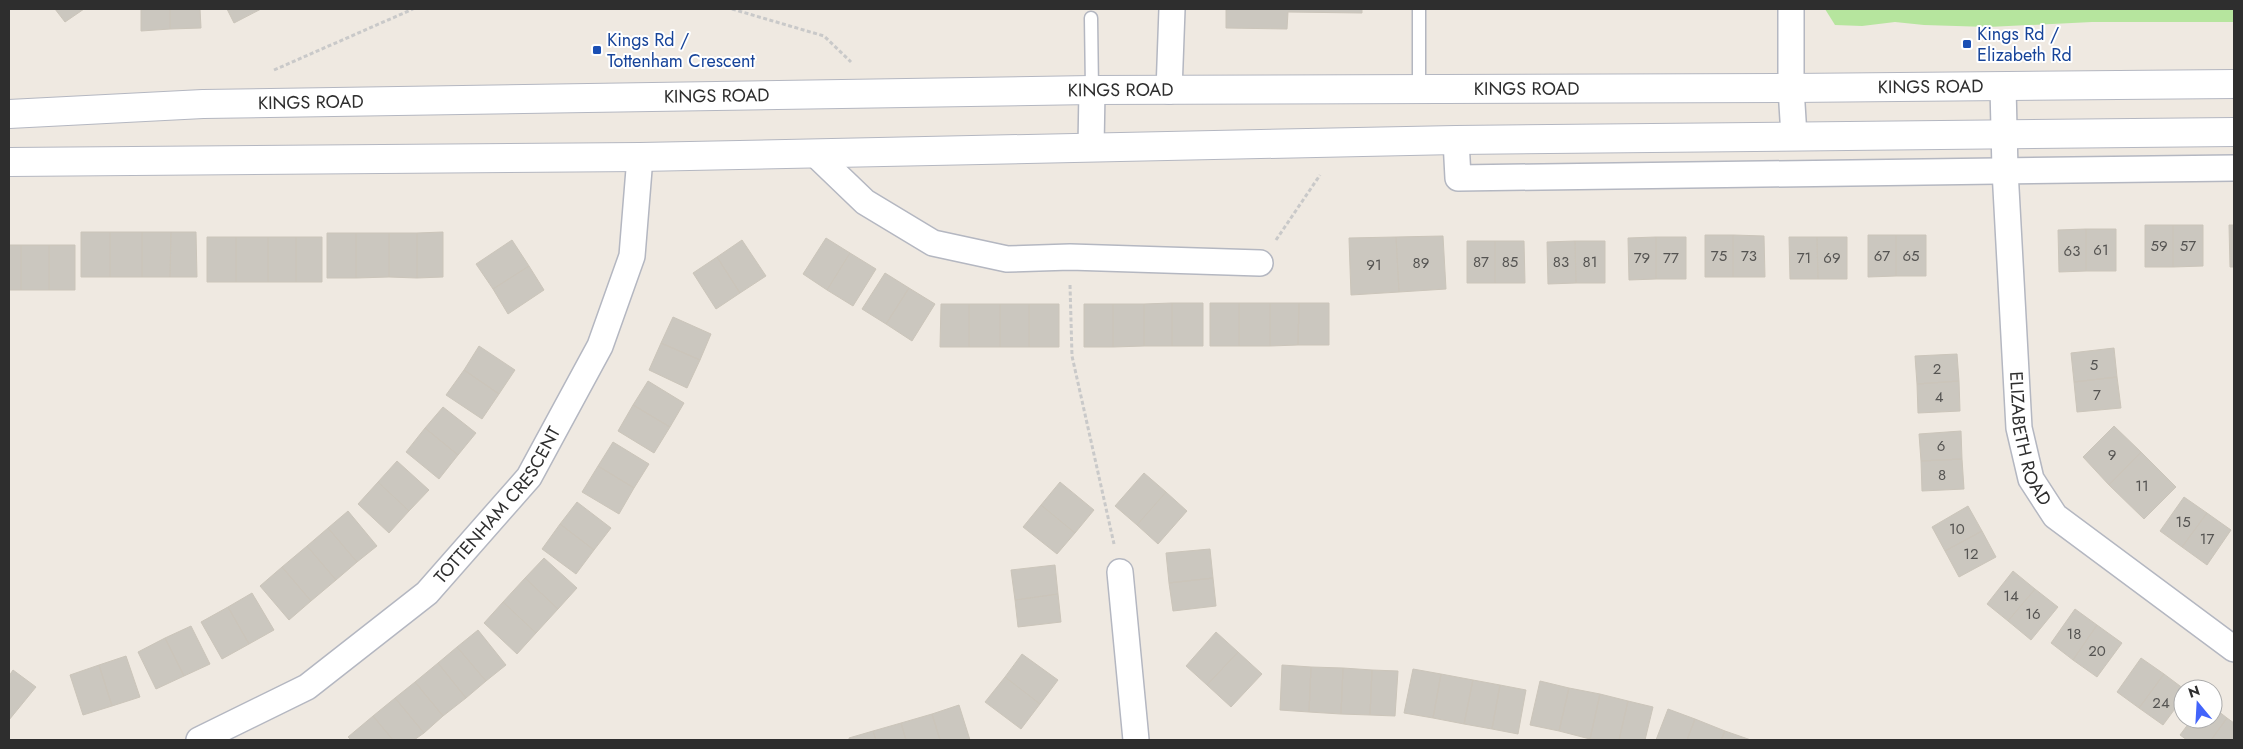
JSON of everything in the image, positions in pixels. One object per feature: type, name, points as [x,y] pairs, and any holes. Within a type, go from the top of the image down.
[{"type":"main road","name":"KINGS ROAD","points":[[9,114],[203,104],[1092,90],[1419,90],[2234,84]]},
{"type":"main road","points":[[9,162],[640,157],[1456,140],[2234,132]]},
{"type":"street","points":[[1168,91],[1172,9]]},
{"type":"street","points":[[1791,9],[1791,88],[1794,136]]},
{"type":"street","name":"ELIZABETH ROAD","points":[[2003,86],[2005,170],[2019,428],[2031,479],[2055,516],[2234,649]]},
{"type":"street","points":[[1091,148],[1092,90]]},
{"type":"street","points":[[1456,140],[1458,178],[2234,168]]},
{"type":"street","points":[[814,154],[865,202],[933,243],[1007,259],[1070,257],[1260,264]]},
{"type":"street","name":"TOTTENHAM CRESCENT","points":[[200,740],[307,687],[427,594],[529,477],[600,346],[632,256],[640,157]]},
{"type":"street","points":[[1120,572],[1136,740]]},
{"type":"lane","points":[[1419,9],[1419,90]]},
{"type":"lane","points":[[1091,18],[1092,90]]},
{"type":"path","points":[[273,71],[413,9]]},
{"type":"path","points":[[732,9],[824,36]]},
{"type":"path","points":[[1260,264],[1341,143]]},
{"type":"path","points":[[1070,257],[1072,356],[1120,572]]},
{"type":"green space","points":[[1825,9],[2234,9],[2234,22],[2092,22],[1988,27],[1895,22],[1862,26],[1835,25]]},
{"type":"building","points":[[55,9],[84,9],[65,22]]},
{"type":"building","points":[[141,9],[170,9],[170,29],[141,31]]},
{"type":"building","points":[[170,9],[200,9],[201,28],[170,29]]},
{"type":"building","points":[[227,9],[261,9],[234,23]]},
{"type":"building","points":[[1226,9],[1362,9],[1362,13],[1288,12],[1287,29],[1226,28]]},
{"type":"building","points":[[2145,225],[2173,225],[2173,267],[2145,267]]},
{"type":"building","points":[[2173,225],[2203,225],[2203,266],[2173,267]]},
{"type":"building","points":[[2229,225],[2234,225],[2234,267],[2230,267]]},
{"type":"building","points":[[2086,229],[2116,229],[2116,271],[2086,271]]},
{"type":"building","points":[[2086,229],[2086,271],[2059,272],[2058,230]]},
{"type":"building","points":[[81,232],[110,232],[110,277],[81,277]]},
{"type":"building","points":[[110,232],[142,232],[142,277],[110,277]]},
{"type":"building","points":[[142,232],[171,232],[170,277],[142,277]]},
{"type":"building","points":[[171,232],[196,232],[197,277],[170,277]]},
{"type":"building","points":[[443,232],[443,277],[417,278],[417,233]]},
{"type":"building","points":[[327,233],[356,233],[356,278],[327,278]]},
{"type":"building","points":[[356,233],[389,233],[389,277],[356,278]]},
{"type":"building","points":[[389,233],[417,233],[417,278],[389,277]]},
{"type":"building","points":[[1705,235],[1733,235],[1733,277],[1705,277]]},
{"type":"building","points":[[1733,235],[1764,236],[1765,277],[1733,277]]},
{"type":"building","points":[[1868,235],[1896,235],[1896,276],[1868,277]]},
{"type":"building","points":[[1896,235],[1926,235],[1926,276],[1896,276]]},
{"type":"building","points":[[1443,236],[1446,289],[1399,292],[1396,237]]},
{"type":"building","points":[[207,237],[236,237],[236,282],[207,282]]},
{"type":"building","points":[[236,237],[268,237],[268,282],[236,282]]},
{"type":"building","points":[[268,237],[296,237],[296,282],[268,282]]},
{"type":"building","points":[[296,237],[322,237],[322,282],[296,282]]},
{"type":"building","points":[[1396,237],[1399,292],[1351,295],[1349,238]]},
{"type":"building","points":[[1656,237],[1686,237],[1686,279],[1656,279]]},
{"type":"building","points":[[1656,237],[1656,279],[1629,280],[1628,238]]},
{"type":"building","points":[[1789,237],[1817,237],[1818,279],[1790,279]]},
{"type":"building","points":[[1817,237],[1847,237],[1847,279],[1818,279]]},
{"type":"building","points":[[826,238],[850,253],[827,290],[803,274]]},
{"type":"building","points":[[512,240],[529,266],[493,289],[476,264]]},
{"type":"building","points":[[742,240],[766,276],[740,293],[717,257]]},
{"type":"building","points":[[1467,241],[1495,241],[1495,283],[1467,283]]},
{"type":"building","points":[[1495,241],[1524,241],[1525,283],[1495,283]]},
{"type":"building","points":[[1575,241],[1605,241],[1605,283],[1576,283]]},
{"type":"building","points":[[1575,241],[1576,283],[1548,284],[1547,242]]},
{"type":"building","points":[[9,245],[21,245],[21,290],[9,290]]},
{"type":"building","points":[[21,245],[49,245],[49,290],[21,290]]},
{"type":"building","points":[[49,245],[75,245],[75,290],[49,290]]},
{"type":"building","points":[[850,253],[876,269],[853,306],[827,290]]},
{"type":"building","points":[[717,257],[740,293],[716,309],[693,273]]},
{"type":"building","points":[[529,266],[544,290],[508,314],[493,289]]},
{"type":"building","points":[[885,273],[909,288],[886,324],[862,309]]},
{"type":"building","points":[[909,288],[935,304],[912,341],[886,324]]},
{"type":"building","points":[[1172,303],[1172,346],[1144,346],[1144,304]]},
{"type":"building","points":[[1172,303],[1203,303],[1203,346],[1172,346]]},
{"type":"building","points":[[1210,303],[1239,303],[1239,346],[1210,346]]},
{"type":"building","points":[[1239,303],[1270,303],[1270,346],[1239,346]]},
{"type":"building","points":[[1270,303],[1299,303],[1298,345],[1270,346]]},
{"type":"building","points":[[1299,303],[1329,303],[1329,345],[1298,345]]},
{"type":"building","points":[[941,304],[969,304],[969,347],[940,347]]},
{"type":"building","points":[[969,304],[1000,304],[1000,347],[969,347]]},
{"type":"building","points":[[1000,304],[1029,304],[1029,347],[1000,347]]},
{"type":"building","points":[[1029,304],[1059,304],[1059,347],[1029,347]]},
{"type":"building","points":[[1084,304],[1113,304],[1113,347],[1084,347]]},
{"type":"building","points":[[1113,304],[1144,304],[1144,346],[1113,347]]},
{"type":"building","points":[[673,317],[711,334],[700,360],[661,343]]},
{"type":"building","points":[[661,343],[700,360],[687,388],[649,370]]},
{"type":"building","points":[[479,346],[515,370],[499,394],[464,370]]},
{"type":"building","points":[[2114,348],[2117,377],[2074,382],[2071,353]]},
{"type":"building","points":[[1957,354],[1959,381],[1917,384],[1915,356]]},
{"type":"building","points":[[464,370],[499,394],[482,419],[446,395]]},
{"type":"building","points":[[2117,377],[2121,408],[2077,412],[2074,382]]},
{"type":"building","points":[[648,381],[684,403],[670,427],[633,405]]},
{"type":"building","points":[[1959,381],[1960,411],[1918,413],[1917,384]]},
{"type":"building","points":[[633,405],[670,427],[654,453],[618,431]]},
{"type":"building","points":[[443,407],[476,433],[458,455],[425,428]]},
{"type":"building","points":[[2114,426],[2141,452],[2109,485],[2083,457]]},
{"type":"building","points":[[425,428],[458,455],[439,479],[406,452]]},
{"type":"building","points":[[1961,431],[1962,459],[1921,461],[1919,434]]},
{"type":"building","points":[[613,442],[649,464],[634,488],[598,466]]},
{"type":"building","points":[[2141,452],[2176,487],[2144,519],[2109,485]]},
{"type":"building","points":[[1962,459],[1964,489],[1922,491],[1921,461]]},
{"type":"building","points":[[397,461],[429,490],[409,511],[378,482]]},
{"type":"building","points":[[598,466],[634,488],[619,514],[582,492]]},
{"type":"building","points":[[1144,473],[1166,492],[1137,525],[1115,506]]},
{"type":"building","points":[[378,482],[409,511],[389,533],[358,504]]},
{"type":"building","points":[[1060,482],[1094,510],[1075,533],[1041,505]]},
{"type":"building","points":[[1166,492],[1187,511],[1158,544],[1137,525]]},
{"type":"building","points":[[2184,497],[2207,513],[2182,547],[2160,531]]},
{"type":"building","points":[[577,502],[611,528],[594,550],[560,524]]},
{"type":"building","points":[[1041,505],[1075,533],[1057,554],[1023,527]]},
{"type":"building","points":[[1968,506],[1982,531],[1945,551],[1932,527]]},
{"type":"building","points":[[348,511],[377,546],[357,562],[328,528]]},
{"type":"building","points":[[2207,513],[2231,530],[2207,565],[2182,547]]},
{"type":"building","points":[[560,524],[594,550],[576,574],[542,549]]},
{"type":"building","points":[[328,528],[357,562],[336,580],[307,546]]},
{"type":"building","points":[[1982,531],[1996,557],[1959,577],[1945,551]]},
{"type":"building","points":[[307,546],[336,580],[311,601],[282,567]]},
{"type":"building","points":[[1210,549],[1213,578],[1169,583],[1166,553]]},
{"type":"building","points":[[544,558],[577,588],[558,609],[525,578]]},
{"type":"building","points":[[1055,565],[1058,594],[1015,600],[1011,570]]},
{"type":"building","points":[[282,567],[311,601],[289,620],[260,586]]},
{"type":"building","points":[[2013,571],[2035,589],[2008,621],[1987,604]]},
{"type":"building","points":[[525,578],[558,609],[536,633],[503,602]]},
{"type":"building","points":[[1213,578],[1216,606],[1173,611],[1169,583]]},
{"type":"building","points":[[2035,589],[2058,607],[2031,640],[2008,621]]},
{"type":"building","points":[[252,593],[274,630],[249,644],[228,607]]},
{"type":"building","points":[[1058,594],[1061,622],[1018,627],[1015,600]]},
{"type":"building","points":[[503,602],[536,633],[517,654],[484,623]]},
{"type":"building","points":[[228,607],[249,644],[222,659],[201,622]]},
{"type":"building","points":[[2075,609],[2097,625],[2073,660],[2051,643]]},
{"type":"building","points":[[2097,625],[2122,643],[2097,677],[2073,660]]},
{"type":"building","points":[[191,626],[210,664],[184,676],[165,638]]},
{"type":"building","points":[[478,630],[506,665],[486,681],[457,647]]},
{"type":"building","points":[[1216,632],[1238,652],[1207,685],[1186,666]]},
{"type":"building","points":[[165,638],[184,676],[156,689],[138,652]]},
{"type":"building","points":[[457,647],[486,681],[466,698],[438,663]]},
{"type":"building","points":[[1238,652],[1262,674],[1231,707],[1207,685]]},
{"type":"building","points":[[1022,654],[1058,680],[1040,704],[1005,677]]},
{"type":"building","points":[[126,656],[140,697],[112,706],[99,665]]},
{"type":"building","points":[[2141,658],[2164,674],[2139,708],[2117,692]]},
{"type":"building","points":[[438,663],[466,698],[443,716],[415,682]]},
{"type":"building","points":[[99,665],[112,706],[83,715],[70,675]]},
{"type":"building","points":[[1282,665],[1311,667],[1309,712],[1280,710]]},
{"type":"building","points":[[1311,667],[1343,668],[1341,714],[1309,712]]},
{"type":"building","points":[[1343,668],[1372,670],[1370,715],[1341,714]]},
{"type":"building","points":[[1413,669],[1441,674],[1433,718],[1404,713]]},
{"type":"building","points":[[13,670],[36,687],[9,720],[9,676]]},
{"type":"building","points":[[1372,670],[1398,671],[1395,716],[1370,715]]},
{"type":"building","points":[[1441,674],[1473,680],[1464,724],[1433,718]]},
{"type":"building","points":[[2164,674],[2173,681],[2173,712],[2163,725],[2139,708]]},
{"type":"building","points":[[1005,677],[1040,704],[1021,729],[985,702]]},
{"type":"building","points":[[1473,680],[1500,685],[1492,729],[1464,724]]},
{"type":"building","points":[[1540,681],[1569,688],[1559,731],[1530,725]]},
{"type":"building","points":[[415,682],[443,716],[424,733],[395,698]]},
{"type":"building","points":[[1500,685],[1526,690],[1518,734],[1492,729]]},
{"type":"building","points":[[1569,688],[1600,694],[1590,739],[1559,731]]},
{"type":"building","points":[[1600,694],[1628,701],[1619,740],[1590,739]]},
{"type":"building","points":[[395,698],[424,733],[414,740],[393,740],[373,716]]},
{"type":"building","points":[[1628,701],[1653,707],[1645,740],[1619,740]]},
{"type":"building","points":[[959,705],[970,740],[940,740],[932,714]]},
{"type":"building","points":[[1668,709],[1695,719],[1687,740],[1656,740]]},
{"type":"building","points":[[932,714],[940,740],[906,740],[901,723]]},
{"type":"building","points":[[2223,715],[2227,718],[2223,724]]},
{"type":"building","points":[[373,716],[393,740],[351,740],[348,737]]},
{"type":"building","points":[[2227,718],[2234,723],[2234,740],[2211,740],[2219,729],[2223,729],[2223,724]]},
{"type":"building","points":[[1695,719],[1725,731],[1721,740],[1687,740]]},
{"type":"building","points":[[901,723],[906,740],[876,740],[873,731]]},
{"type":"building","points":[[2184,729],[2219,729],[2211,740],[2187,740],[2180,735]]},
{"type":"building","points":[[873,731],[876,740],[849,740],[849,738]]},
{"type":"building","points":[[1725,731],[1751,740],[1721,740]]},
{"type":"place","name":"Kings Rd / Elizabeth Rd","points":[[1967,44]]},
{"type":"place","name":"Kings Rd / Tottenham Crescent","points":[[597,50]]}]
